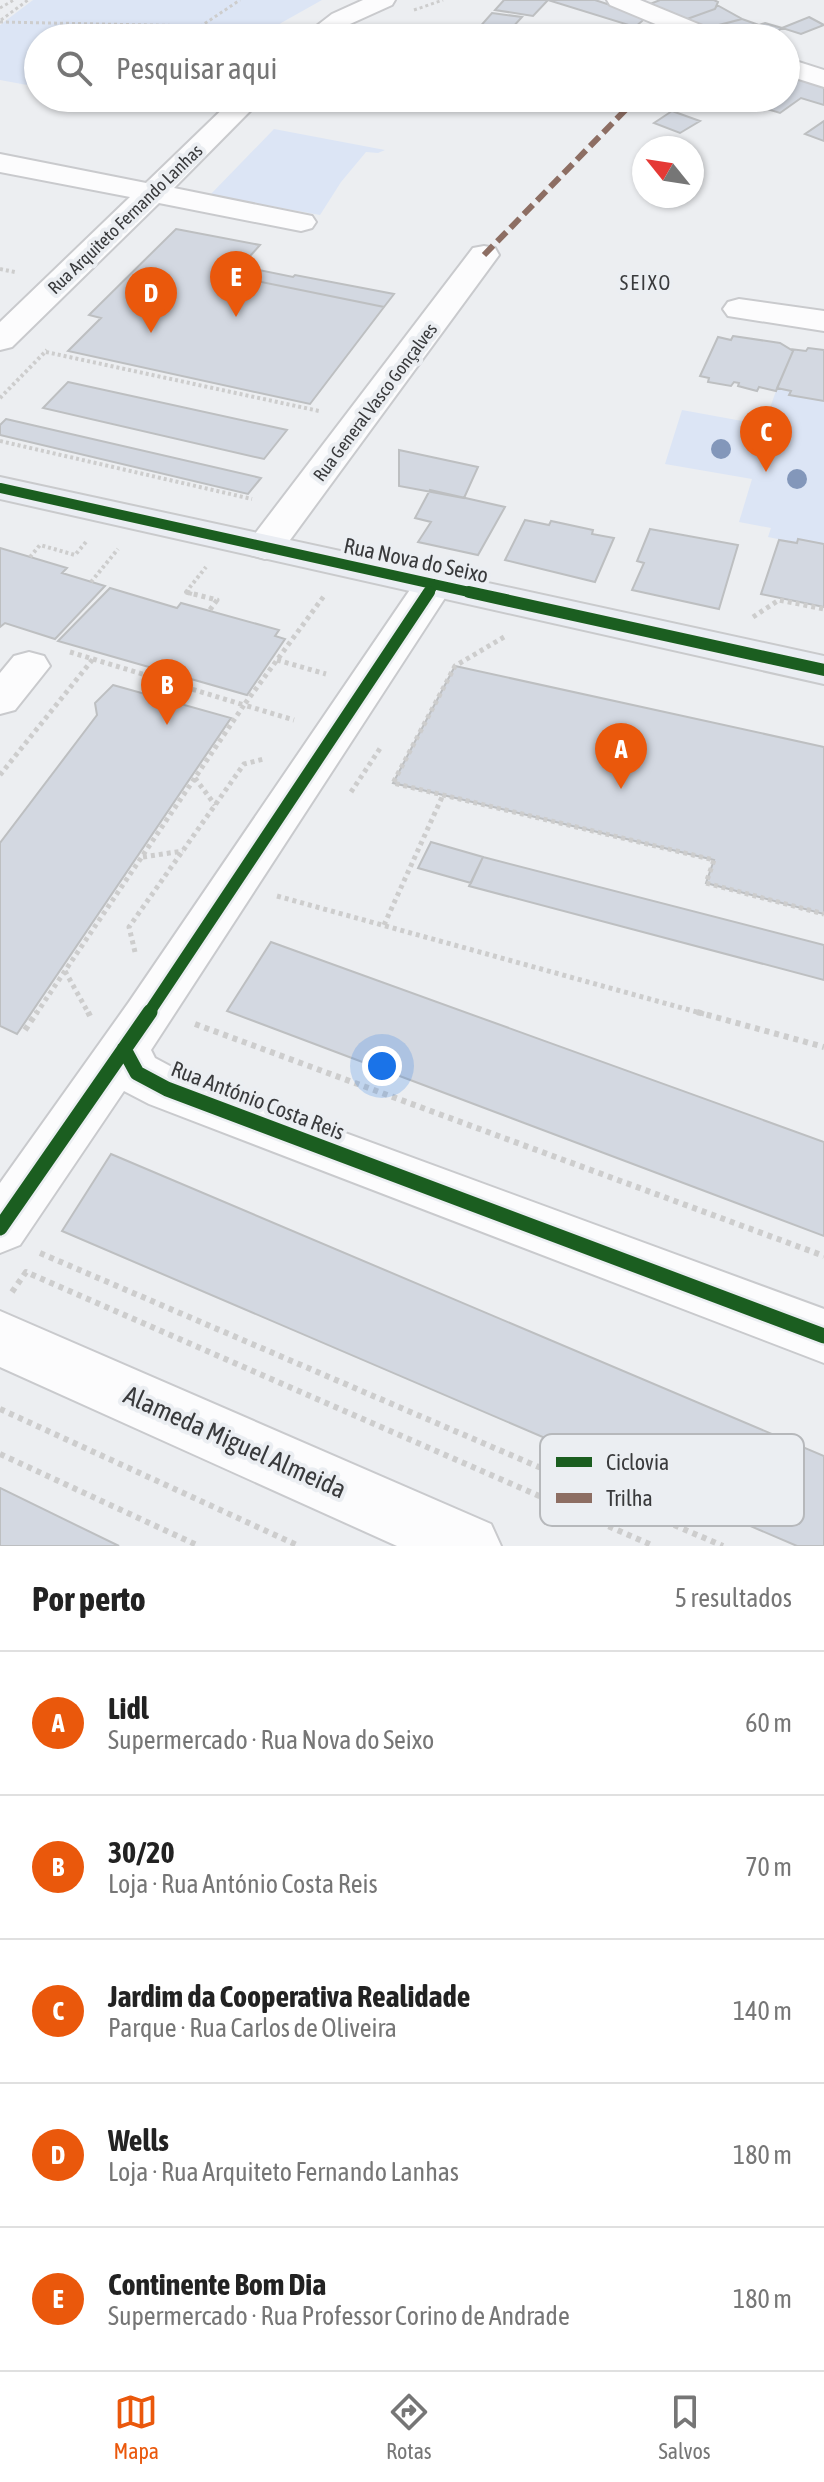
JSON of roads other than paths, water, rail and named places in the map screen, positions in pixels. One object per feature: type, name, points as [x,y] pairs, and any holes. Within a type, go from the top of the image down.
[{"type":"main road","name":"Rua Nova do Seixo","points":[[0,488],[824,670]]},
{"type":"street","points":[[334,24],[383,0]]},
{"type":"street","points":[[619,0],[677,24]]},
{"type":"street","points":[[800,71],[824,79]]},
{"type":"street","name":"Rua Arquiteto Fernando Lanhas","points":[[0,340],[236,112]]},
{"type":"street","points":[[0,163],[301,222]]},
{"type":"street","name":"Rua General Vasco Gonçalves","points":[[265,547],[484,255]]},
{"type":"street","points":[[739,309],[824,321]]},
{"type":"street","points":[[18,1240],[109,1036],[434,584]]},
{"type":"street","points":[[0,700],[48,658]]},
{"type":"street","name":"Rua António Costa Reis","points":[[109,1036],[137,1073],[167,1089],[824,1336]]},
{"type":"street","name":"Alameda Miguel Almeida","points":[[2,1320],[469,1546]]},
{"type":"place","name":"Continente Bom Dia","points":[[236,317]]},
{"type":"place","name":"Wells","points":[[151,333]]},
{"type":"place","name":"Jardim da Cooperativa Realidade","points":[[766,472]]},
{"type":"place","name":"30/20","points":[[167,725]]},
{"type":"place","name":"Lidl","points":[[621,789]]},
{"type":"district","name":"SEIXO","points":[[646,282]]}]
